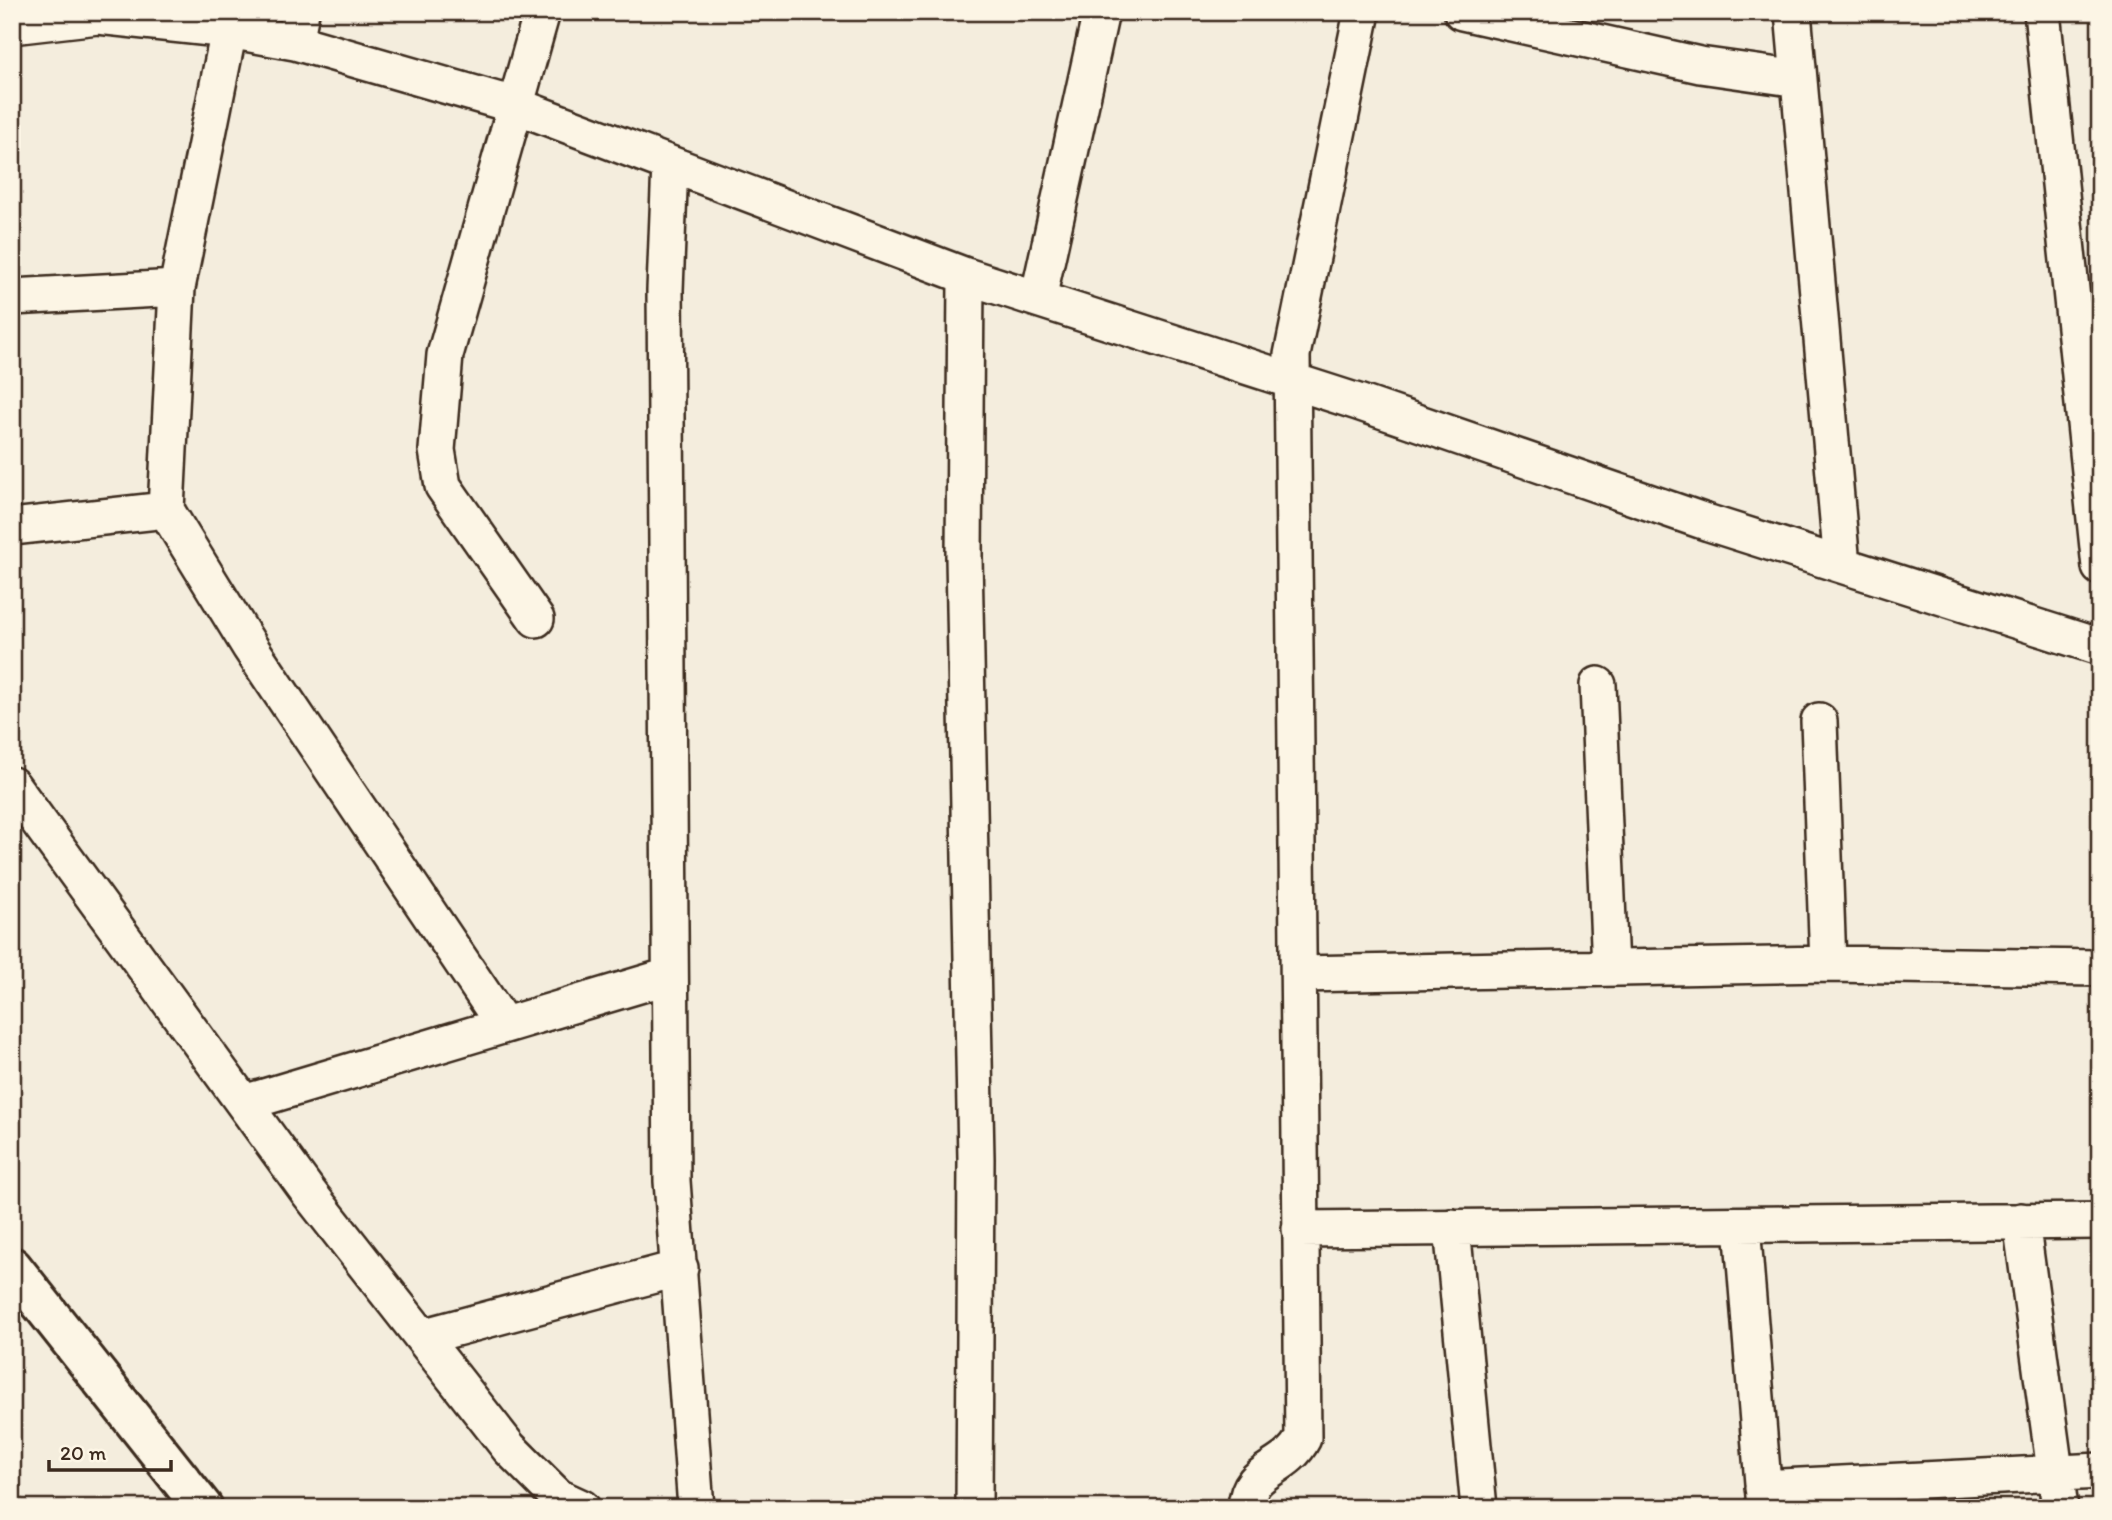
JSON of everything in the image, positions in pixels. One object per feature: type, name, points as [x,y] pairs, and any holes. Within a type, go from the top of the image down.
[{"type":"street","points":[[536,619],[443,486],[437,450],[445,355],[517,106],[541,12]]},
{"type":"street","points":[[1038,299],[1101,12]]},
{"type":"street","points":[[1246,1508],[1247,1492],[1254,1479],[1294,1454],[1303,1438],[1292,355],[1362,12]]},
{"type":"street","points":[[1462,12],[1700,65],[1799,79]]},
{"type":"street","points":[[1793,12],[1842,565]]},
{"type":"street","points":[[2042,12],[2100,567]]},
{"type":"street","points":[[12,26],[97,14],[229,30],[298,27],[517,106],[966,276],[2100,648]]},
{"type":"street","points":[[229,30],[177,288],[166,510],[250,648],[504,1025]]},
{"type":"street","points":[[670,164],[665,290],[672,1181],[696,1508]]},
{"type":"street","points":[[966,276],[964,557],[976,1159],[974,1508]]},
{"type":"street","points":[[12,297],[177,288]]},
{"type":"street","points":[[12,527],[166,510]]},
{"type":"street","points":[[1598,685],[1610,968]]},
{"type":"street","points":[[1819,720],[1828,964]]},
{"type":"street","points":[[12,785],[309,1193],[509,1448],[558,1497],[582,1508]]},
{"type":"street","points":[[1299,974],[1828,964],[2100,968]]},
{"type":"street","points":[[244,1103],[669,975]]},
{"type":"street","points":[[1300,1229],[2100,1221]]},
{"type":"street","points":[[2021,1222],[2060,1508]]},
{"type":"street","points":[[1742,1225],[1764,1498],[2057,1471],[2100,1471]]},
{"type":"street","points":[[1452,1227],[1479,1508]]},
{"type":"street","points":[[12,1267],[203,1508]]},
{"type":"street","points":[[422,1337],[680,1268]]}]
